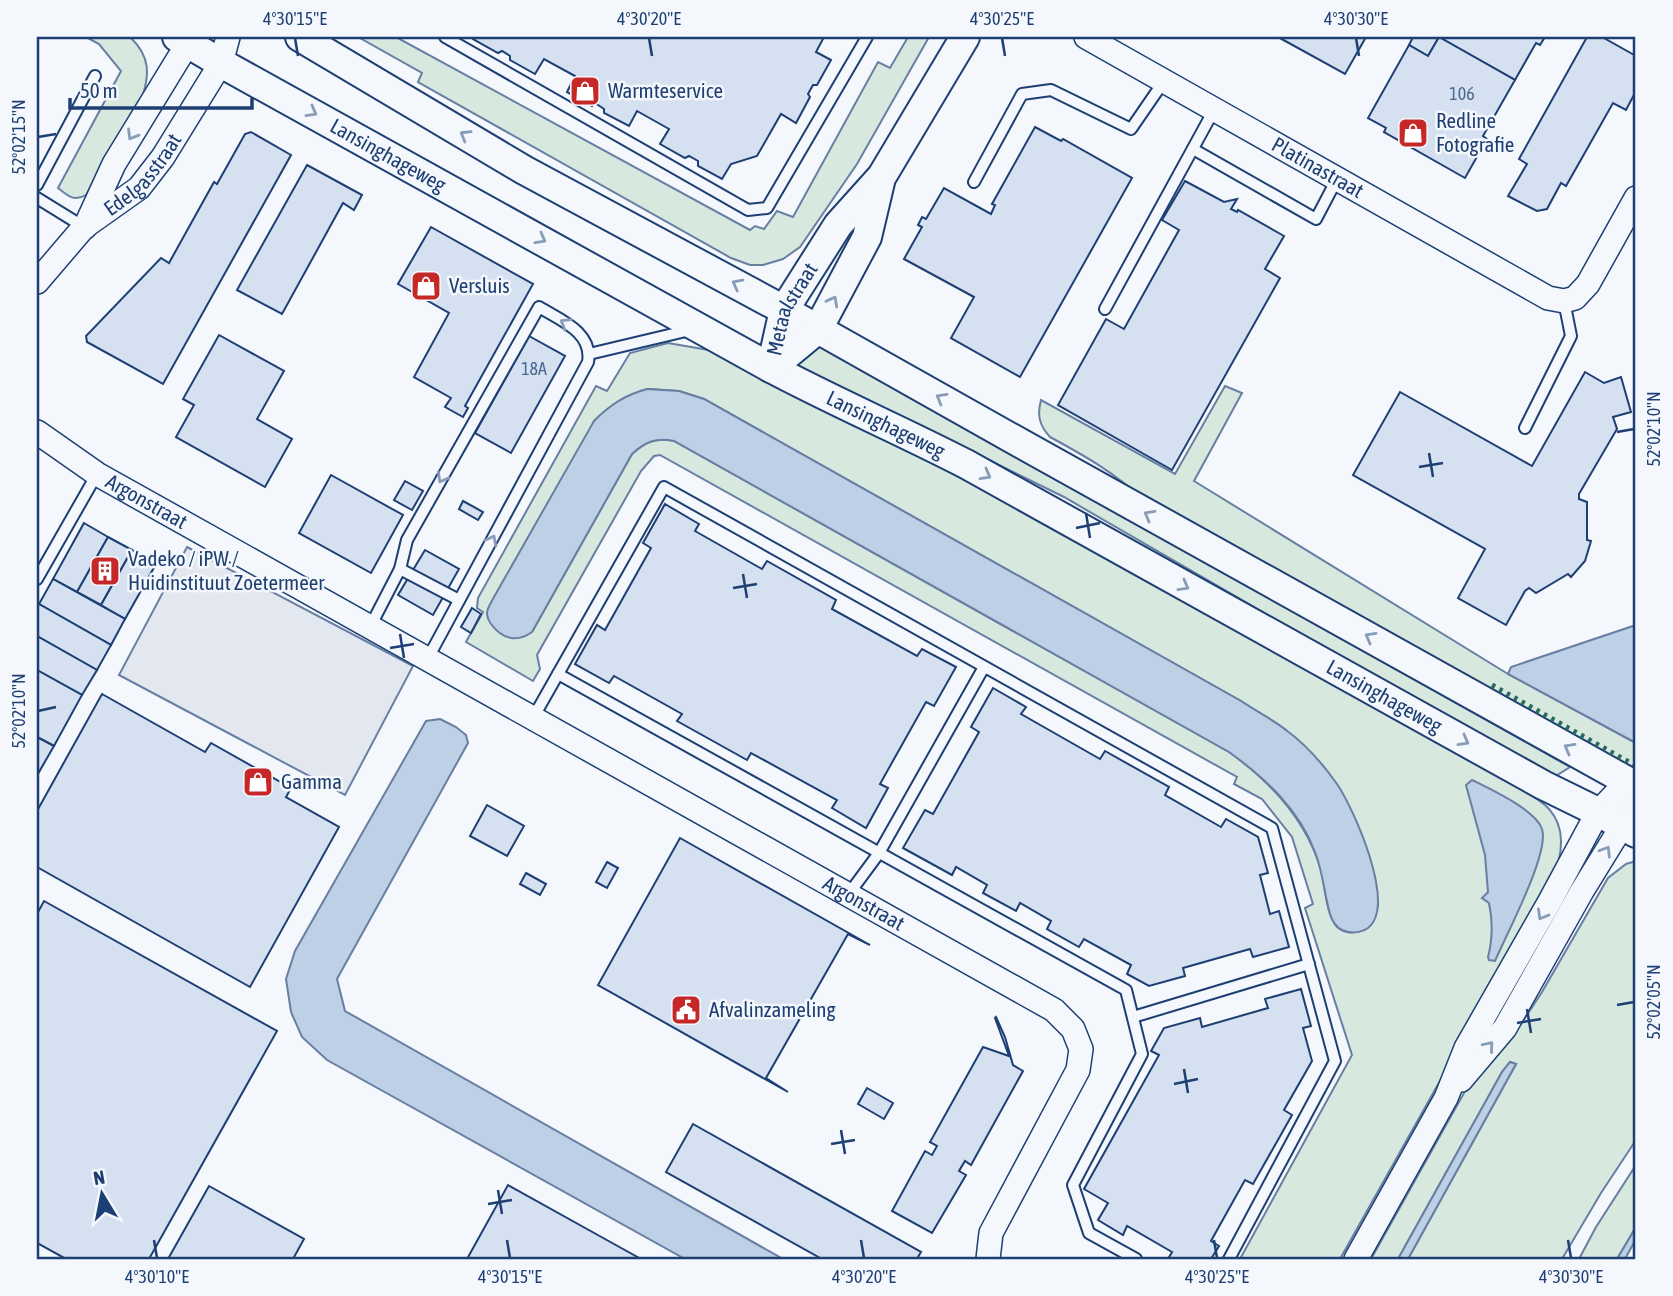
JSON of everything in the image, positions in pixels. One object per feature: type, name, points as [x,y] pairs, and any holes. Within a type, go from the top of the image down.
[{"type":"street","points":[[300,37],[524,170],[784,310],[1632,783]]},
{"type":"street","name":"Metaalstraat","points":[[771,368],[784,310],[838,225],[881,176],[965,37]]},
{"type":"street","name":"Platinastraat","points":[[1086,37],[1556,299]]},
{"type":"street","name":"Lansinghageweg","points":[[187,39],[225,50],[771,368],[966,464],[1543,785],[1629,830]]},
{"type":"street","name":"Edelgasstraat","points":[[84,228],[114,163],[187,39]]},
{"type":"street","name":"Edelgasstraat","points":[[37,282],[84,228],[139,188],[163,157],[225,50]]},
{"type":"street","name":"Metaalstraat","points":[[771,368],[818,329],[867,237],[881,176]]},
{"type":"street","points":[[1556,299],[1574,298],[1588,284],[1636,198]]},
{"type":"street","name":"Argonstraat","points":[[37,432],[97,474],[1054,1010],[1073,1029],[1081,1049],[1078,1070],[991,1233],[988,1259]]},
{"type":"street","points":[[1356,1259],[1446,1098],[1466,1048],[1598,812],[1632,783]]},
{"type":"street","points":[[1446,1098],[1505,1028],[1582,891],[1629,830],[1632,783]]},
{"type":"lane","points":[[445,37],[748,210],[767,208],[867,37]]},
{"type":"lane","points":[[37,185],[95,76]]},
{"type":"lane","points":[[974,183],[1022,94],[1051,90],[1131,129],[1164,81]]},
{"type":"lane","points":[[1105,309],[1214,110]]},
{"type":"lane","points":[[1193,149],[1316,219],[1337,179]]},
{"type":"lane","points":[[37,198],[84,228]]},
{"type":"lane","points":[[1525,428],[1571,336],[1556,299]]},
{"type":"lane","points":[[370,626],[400,569],[407,540],[538,307],[580,332],[589,354],[588,362],[428,658]]},
{"type":"lane","points":[[589,354],[699,327]]},
{"type":"lane","points":[[37,579],[97,474]]},
{"type":"lane","points":[[527,715],[558,674],[664,487],[1272,828],[1335,1061],[1229,1259]]},
{"type":"lane","points":[[400,569],[459,600]]},
{"type":"lane","points":[[848,895],[879,853],[984,667]]},
{"type":"lane","points":[[558,674],[1126,990],[1142,1054],[1073,1185],[1089,1233],[1136,1259]]},
{"type":"lane","points":[[1133,1017],[1309,964]]},
{"type":"shaded area","points":[[86,37],[130,37],[142,52],[147,75],[141,101],[86,195],[75,198],[58,188],[121,71],[99,44]]},
{"type":"shaded area","points":[[361,37],[396,37],[750,230],[755,226],[764,229],[777,211],[793,217],[878,62],[890,68],[908,37],[929,37],[857,164],[800,247],[783,259],[763,265],[750,265],[731,258],[418,82],[422,73]]},
{"type":"shaded area","points":[[668,343],[720,352],[912,450],[1507,781],[1535,797],[1549,809],[1559,826],[1561,836],[1558,865],[1551,883],[1340,1259],[1240,1259],[1352,1055],[1305,908],[1313,904],[1292,837],[1262,799],[1234,784],[1237,777],[660,455],[654,456],[641,471],[537,655],[540,669],[533,681],[466,642],[483,612],[477,608],[478,598],[596,386],[607,391],[630,353]],"holes":[[[640,391],[679,391],[704,399],[1241,701],[1286,730],[1374,874],[1378,906],[1367,928],[1344,931],[1333,922],[1321,870],[1306,834],[1273,789],[1229,752],[674,441],[651,442],[632,454],[532,632],[594,421],[618,401]]]},
{"type":"shaded area","points":[[820,346],[1570,767],[1551,779],[1064,497],[796,365]]},
{"type":"shaded area","points":[[1225,386],[1242,393],[1194,481],[1508,674],[1636,743],[1636,777],[1146,502],[1100,466],[1050,437],[1040,420],[1041,400],[1175,474]]},
{"type":"shaded area","points":[[187,547],[413,666],[345,795],[119,675]]},
{"type":"shaded area","points":[[1636,861],[1636,1140],[1562,1259],[1408,1259],[1516,1064],[1510,1062],[1398,1259],[1371,1259],[1469,1084],[1527,1015],[1608,878],[1626,864]]},
{"type":"shaded area","points":[[1636,1165],[1636,1227],[1617,1259],[1579,1259],[1596,1227]]},
{"type":"water","points":[[647,389],[679,391],[704,399],[1281,726],[1326,769],[1344,796],[1362,834],[1370,857],[1378,899],[1376,916],[1368,928],[1352,932],[1342,930],[1336,925],[1330,914],[1318,860],[1300,822],[1268,784],[1229,752],[674,441],[651,442],[632,454],[532,632],[521,638],[510,638],[500,633],[488,619],[489,607],[594,421],[618,401]]},
{"type":"water","points":[[1636,625],[1636,743],[1508,674],[1511,667]]},
{"type":"water","points":[[440,719],[466,735],[468,743],[337,979],[345,1011],[783,1259],[685,1259],[327,1060],[302,1037],[291,1012],[286,979],[295,951],[426,721]]},
{"type":"water","points":[[1472,780],[1522,808],[1542,829],[1543,840],[1534,874],[1495,961],[1489,960],[1488,957],[1492,937],[1491,917],[1489,903],[1482,898],[1488,892],[1485,855],[1466,785]]},
{"type":"water","points":[[1510,1062],[1516,1064],[1408,1259],[1398,1259],[1502,1072]]},
{"type":"water","points":[[1636,1227],[1636,1239],[1625,1259],[1617,1259]]},
{"type":"building","points":[[824,37],[816,52],[831,60],[817,85],[813,85],[808,94],[810,97],[796,123],[781,114],[757,156],[731,164],[722,179],[698,166],[698,161],[689,156],[685,158],[660,144],[669,129],[637,111],[629,126],[604,113],[604,109],[595,103],[592,106],[567,92],[575,76],[544,59],[535,74],[510,60],[510,56],[502,51],[498,53],[473,39]]},
{"type":"building","points":[[1278,37],[1366,37],[1345,74]]},
{"type":"building","points":[[1413,37],[1439,37],[1428,56],[1409,45]]},
{"type":"building","points":[[1439,37],[1545,37],[1540,45],[1536,43],[1515,80]]},
{"type":"building","points":[[1439,37],[1515,80],[1483,136],[1487,139],[1465,178],[1384,132],[1386,128],[1368,118],[1409,45],[1428,56]]},
{"type":"building","points":[[1587,37],[1602,37],[1636,56],[1636,91],[1626,110],[1613,103],[1566,186],[1561,183],[1547,209],[1537,211],[1508,196],[1527,164],[1519,159]]},
{"type":"building","points":[[1035,127],[1061,141],[1063,139],[1132,178],[1020,377],[951,338],[974,297],[904,259],[922,227],[918,225],[922,217],[926,219],[944,188],[991,214],[995,205],[992,204]]},
{"type":"building","points":[[251,132],[291,155],[163,384],[87,342],[86,336],[161,258],[169,263],[214,182],[217,184],[245,134]]},
{"type":"building","points":[[307,165],[362,195],[354,210],[343,203],[282,314],[237,290]]},
{"type":"building","points":[[1185,181],[1224,202],[1237,199],[1231,209],[1237,212],[1238,210],[1284,236],[1265,269],[1280,278],[1172,470],[1058,405],[1106,319],[1124,329],[1179,230],[1162,220]]},
{"type":"building","points":[[431,227],[533,284],[465,406],[468,408],[463,417],[445,407],[451,398],[414,377],[449,313],[398,284]]},
{"type":"building","points":[[219,335],[284,371],[257,419],[292,439],[265,487],[176,437],[194,405],[183,399]]},
{"type":"building","points":[[529,336],[565,356],[511,453],[475,433]]},
{"type":"building","points":[[1585,372],[1604,383],[1621,377],[1631,412],[1613,417],[1617,429],[1579,494],[1579,499],[1587,502],[1587,540],[1591,541],[1585,561],[1571,577],[1568,574],[1536,593],[1529,588],[1525,591],[1506,625],[1458,598],[1485,549],[1353,475],[1400,392],[1532,466]]},
{"type":"building","points":[[331,475],[403,515],[371,573],[299,533]]},
{"type":"building","points":[[405,481],[423,491],[412,510],[394,500]]},
{"type":"building","points":[[463,501],[483,512],[478,520],[459,509]]},
{"type":"building","points":[[665,504],[699,524],[695,531],[762,569],[767,561],[836,600],[832,609],[917,656],[922,649],[956,667],[934,706],[926,702],[880,784],[888,788],[866,828],[832,808],[837,800],[751,753],[747,760],[677,721],[682,714],[614,676],[609,683],[575,664],[597,625],[605,630],[651,548],[643,543]]},
{"type":"building","points":[[84,523],[108,537],[77,592],[53,579]]},
{"type":"building","name":"Vadeko / iPW / Huidinstituut Zoetermeer","points":[[108,537],[132,550],[101,605],[77,592]]},
{"type":"building","points":[[132,550],[156,564],[125,619],[101,605]]},
{"type":"building","points":[[425,550],[459,569],[433,615],[398,595]]},
{"type":"building","points":[[53,579],[125,619],[111,645],[39,604]]},
{"type":"building","points":[[39,604],[111,645],[97,670],[37,636]]},
{"type":"building","points":[[472,608],[481,614],[471,633],[461,627]]},
{"type":"building","points":[[37,636],[97,670],[82,695],[37,670]]},
{"type":"building","points":[[37,670],[82,695],[54,746],[37,737]]},
{"type":"building","points":[[993,688],[1026,707],[1021,714],[1100,759],[1105,751],[1169,787],[1165,795],[1221,827],[1226,819],[1258,837],[1268,873],[1260,875],[1270,914],[1279,911],[1289,947],[1253,957],[1250,949],[1183,968],[1185,976],[1149,986],[1127,974],[1131,965],[1084,939],[1079,947],[1047,929],[1051,921],[1020,903],[1016,911],[983,893],[987,885],[956,867],[952,875],[903,848],[925,810],[933,814],[979,732],[971,727]]},
{"type":"building","points":[[102,694],[205,752],[211,743],[291,788],[286,797],[339,827],[250,987],[37,867],[37,811]]},
{"type":"building","points":[[37,737],[54,746],[39,772],[37,770]]},
{"type":"building","points":[[487,805],[524,826],[507,856],[470,836]]},
{"type":"building","points":[[680,838],[870,945],[848,934],[766,1078],[788,1092],[598,985]]},
{"type":"building","points":[[607,862],[618,868],[607,888],[596,882]]},
{"type":"building","points":[[526,873],[546,884],[540,895],[520,884]]},
{"type":"building","points":[[44,901],[277,1031],[149,1259],[66,1259],[37,1243],[37,914]]},
{"type":"building","points":[[1301,989],[1311,1026],[1303,1028],[1312,1061],[1284,1110],[1292,1115],[1253,1184],[1245,1180],[1211,1241],[1219,1246],[1211,1259],[1168,1259],[1172,1252],[1127,1226],[1123,1235],[1098,1220],[1108,1203],[1084,1189],[1159,1055],[1151,1051],[1164,1028],[1200,1018],[1202,1027],[1268,1008],[1265,999]]},
{"type":"building","points":[[996,1017],[1013,1065],[1023,1071],[971,1165],[965,1161],[959,1171],[966,1175],[932,1233],[892,1211],[925,1151],[932,1155],[937,1146],[930,1142],[983,1047],[1009,1056]]},
{"type":"building","points":[[867,1088],[893,1103],[884,1119],[858,1104]]},
{"type":"building","points":[[693,1124],[921,1252],[917,1259],[822,1259],[666,1172]]},
{"type":"building","points":[[508,1185],[614,1244],[641,1259],[467,1259]]},
{"type":"building","points":[[209,1186],[304,1239],[293,1259],[168,1259]]},
{"type":"hedge","points":[[1492,685],[1636,766]]},
{"type":"place","name":"Warmteservice","points":[[585,91]]},
{"type":"place","name":"Redline Fotografie","points":[[1413,133]]},
{"type":"place","name":"Versluis","points":[[426,286]]},
{"type":"place","name":"Vadeko / iPW / Huidinstituut Zoetermeer","points":[[105,571]]},
{"type":"place","name":"Gamma","points":[[258,782]]},
{"type":"place","name":"Afvalinzameling","points":[[686,1010]]}]
